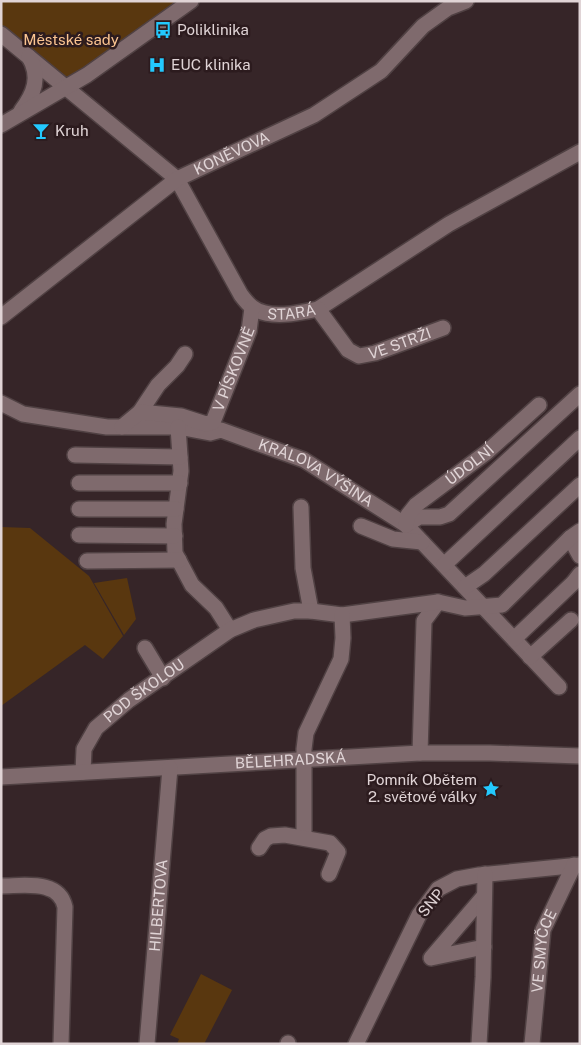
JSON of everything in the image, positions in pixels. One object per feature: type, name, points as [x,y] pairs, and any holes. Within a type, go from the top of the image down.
[{"type":"street","points":[[1,125],[87,75],[191,1]]},
{"type":"street","name":"KONĚVOVA","points":[[1,317],[177,179],[314,115],[381,71],[423,26],[448,8],[466,1]]},
{"type":"street","name":"STARÁ","points":[[1,34],[177,179],[241,295],[252,308],[268,313],[294,315],[318,309],[449,224],[580,152]]},
{"type":"street","points":[[18,115],[32,94],[35,83],[34,69],[28,56]]},
{"type":"street","name":"V PÍSKOVNĚ","points":[[140,412],[180,416],[206,424],[213,422],[249,331],[252,308]]},
{"type":"street","name":"VE STRŽI","points":[[318,309],[348,350],[359,356],[375,353],[443,328]]},
{"type":"street","points":[[122,427],[140,412],[158,385],[177,366],[185,354]]},
{"type":"street","points":[[406,525],[419,518],[440,517],[449,514],[580,394]]},
{"type":"street","name":"KRÁLOVA VÝŠINA","points":[[1,403],[23,414],[107,427],[178,427],[210,433],[221,430],[304,460],[406,525],[559,687]]},
{"type":"street","name":"ÚDOLNÍ","points":[[406,525],[408,515],[416,505],[487,452],[539,405]]},
{"type":"street","points":[[178,427],[180,483],[176,509],[175,553],[192,586],[216,608],[230,630]]},
{"type":"street","points":[[444,565],[580,438]]},
{"type":"street","points":[[74,455],[180,457]]},
{"type":"street","points":[[80,483],[180,483]]},
{"type":"street","points":[[465,587],[484,574],[580,485]]},
{"type":"street","points":[[301,506],[303,568],[311,611]]},
{"type":"street","points":[[79,509],[176,509]]},
{"type":"street","points":[[361,526],[394,539],[422,542]]},
{"type":"street","points":[[575,534],[580,556]]},
{"type":"street","name":"POD ŠKOLOU","points":[[84,772],[84,749],[96,728],[130,700],[230,630],[262,618],[294,611],[311,611],[342,616],[438,602],[465,608],[502,605],[575,534]]},
{"type":"street","points":[[79,535],[175,536]]},
{"type":"street","points":[[87,561],[179,560]]},
{"type":"street","points":[[514,639],[573,583],[580,574]]},
{"type":"street","points":[[420,753],[424,621],[438,602]]},
{"type":"street","points":[[304,838],[304,759],[306,733],[341,659],[343,638],[342,616]]},
{"type":"street","points":[[530,657],[571,620]]},
{"type":"street","points":[[145,648],[163,678]]},
{"type":"street","name":"BĚLEHRADSKÁ","points":[[1,777],[420,753],[490,752],[580,756]]},
{"type":"street","name":"HILBERTOVA","points":[[147,1044],[170,768]]},
{"type":"street","points":[[259,848],[265,839],[271,836],[285,835],[330,843],[338,852],[329,874]]},
{"type":"street","name":"SNP","points":[[356,1044],[419,915],[438,890],[457,879],[485,874],[577,865]]},
{"type":"street","name":"VE SMYČCE","points":[[532,1044],[543,930],[577,865]]},
{"type":"street","points":[[479,1044],[484,948],[485,874]]},
{"type":"street","points":[[1,886],[46,886],[59,893],[64,901],[61,1044]]},
{"type":"street","points":[[484,896],[431,958],[484,948]]},
{"type":"green space","name":"Městské sady","points":[[1,1],[191,1],[66,87],[1,34]]},
{"type":"green space","points":[[1,527],[30,528],[89,576],[123,636],[103,659],[85,645],[1,706]]},
{"type":"green space","points":[[127,578],[136,619],[124,635],[94,583]]},
{"type":"green space","points":[[201,974],[232,990],[204,1044],[177,1044],[179,1039],[170,1035]]},
{"type":"place","name":"Poliklinika","points":[[163,30]]},
{"type":"place","name":"EUC klinika","points":[[157,65]]},
{"type":"place","name":"Kruh","points":[[41,131]]},
{"type":"place","name":"Pomník Obětem 2. světové války","points":[[491,789]]}]
